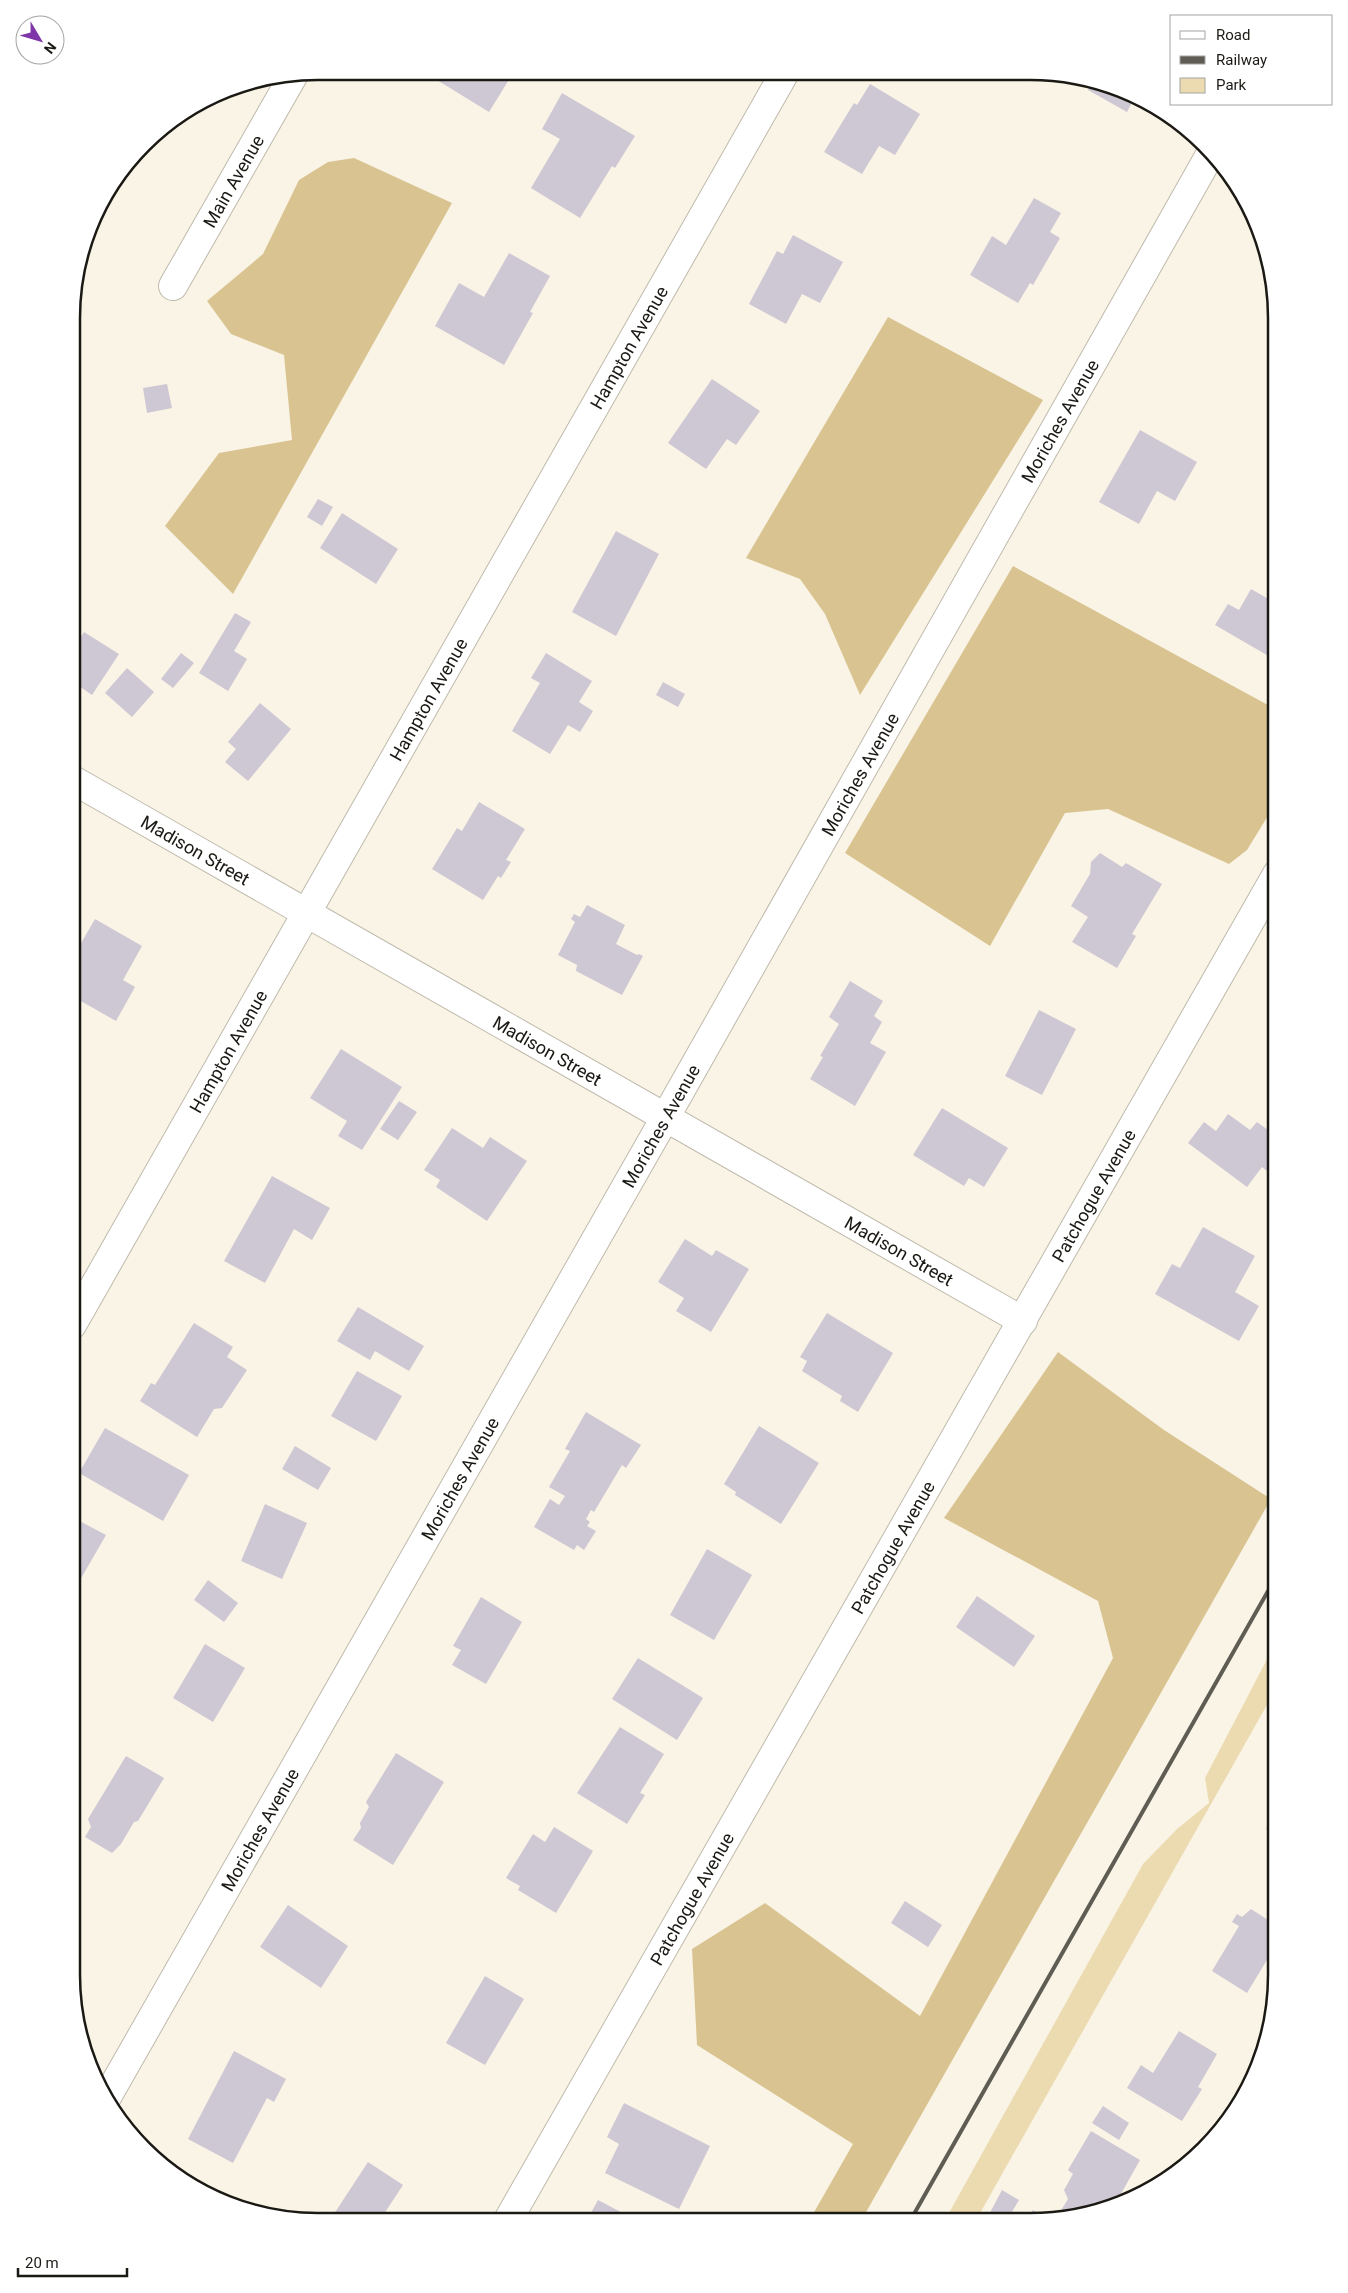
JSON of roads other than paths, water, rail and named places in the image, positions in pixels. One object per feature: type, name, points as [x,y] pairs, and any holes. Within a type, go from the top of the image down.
[{"type":"street","name":"Hampton Avenue","points":[[80,1311],[781,80]]},
{"type":"street","name":"Main Avenue","points":[[174,286],[290,82]]},
{"type":"street","name":"Moriches Avenue","points":[[110,2091],[665,1118],[1207,159]]},
{"type":"street","name":"Madison Street","points":[[80,784],[1023,1320]]},
{"type":"street","name":"Patchogue Avenue","points":[[512,2213],[1268,890]]},
{"type":"railway","points":[[915,2213],[1268,1591]]}]
